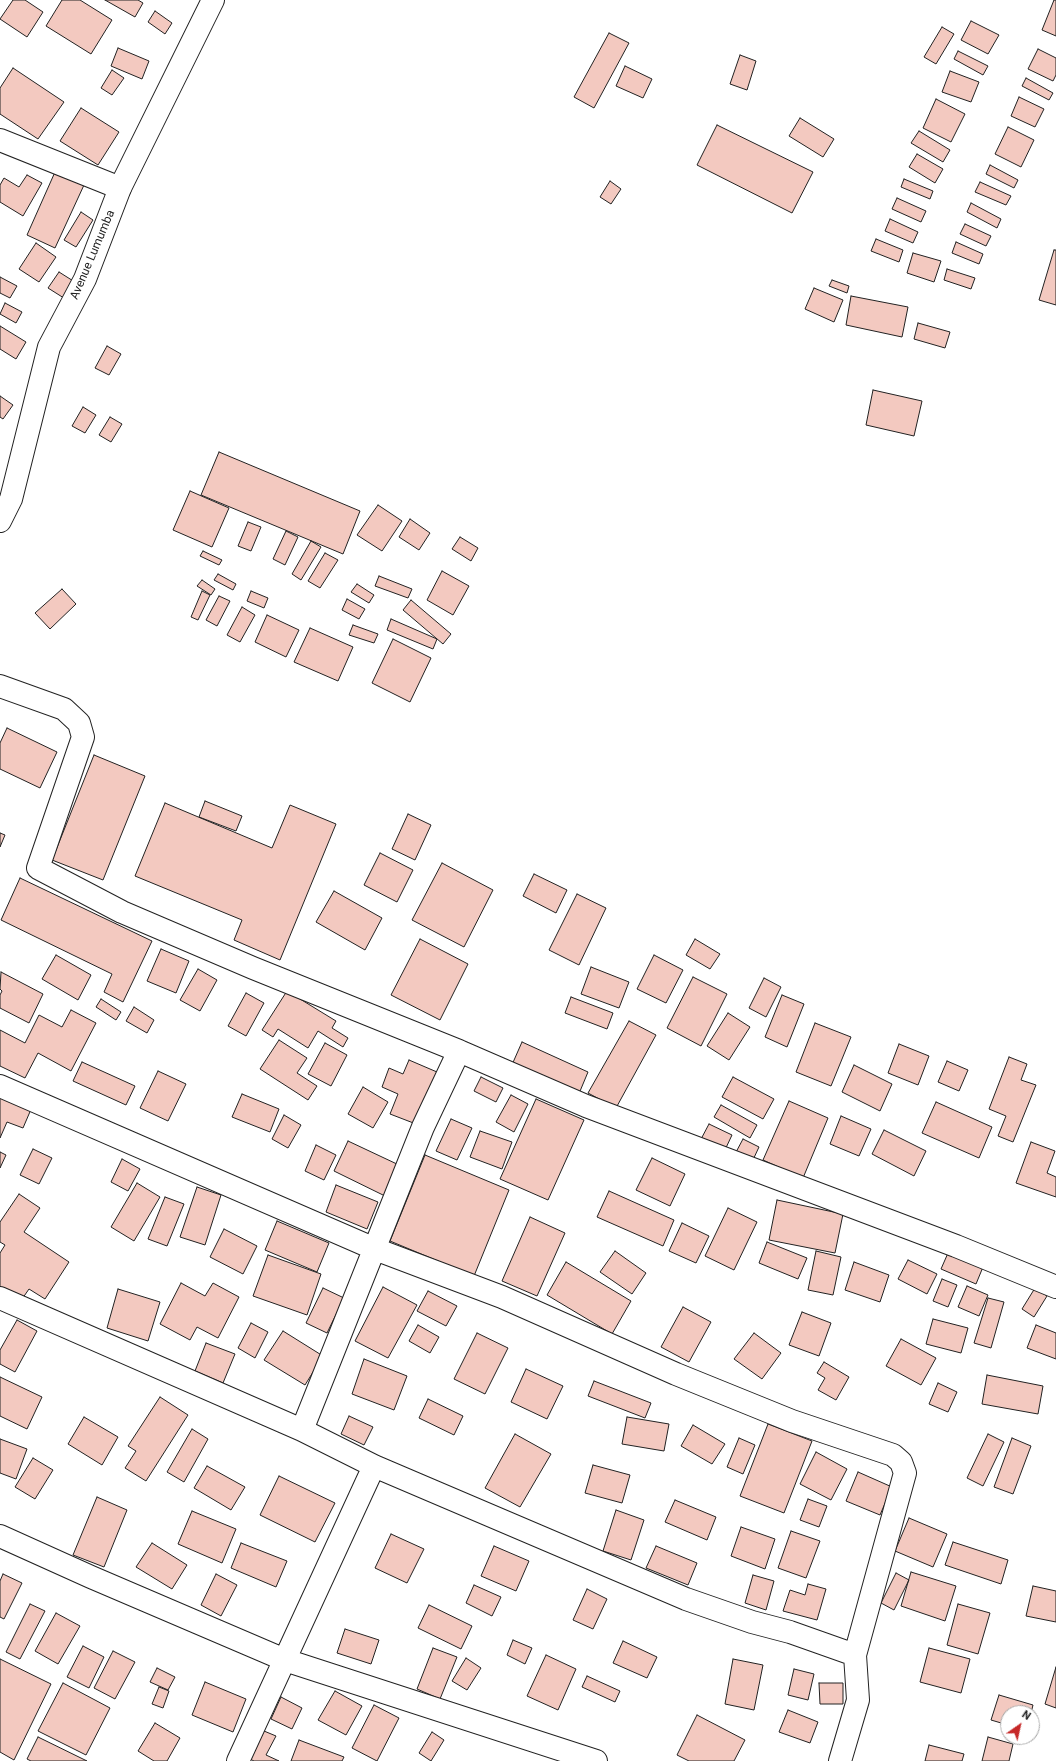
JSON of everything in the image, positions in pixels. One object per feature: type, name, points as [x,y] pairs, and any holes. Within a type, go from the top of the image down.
[{"type":"street","name":"Avenue Lumumba","points":[[0,521],[6,495],[49,347],[85,279],[120,188],[214,0]]},
{"type":"street","points":[[0,140],[120,188]]},
{"type":"street","points":[[0,686],[64,709],[79,723],[84,737],[38,868],[122,912],[253,968],[459,1051],[586,1106],[956,1246],[1056,1287]]},
{"type":"street","points":[[302,1430],[423,1127],[459,1051]]},
{"type":"street","points":[[0,1086],[375,1249],[502,1297],[676,1374],[792,1421],[893,1455],[901,1462],[905,1473],[855,1655],[858,1700],[840,1761]]},
{"type":"street","points":[[0,1298],[302,1430],[374,1466],[686,1599],[752,1622],[790,1632],[855,1655]]},
{"type":"street","points":[[238,1761],[374,1466]]},
{"type":"street","points":[[0,1536],[91,1577],[285,1660],[596,1761]]},
{"type":"building","points":[[13,0],[25,0],[43,12],[27,37],[0,19]]},
{"type":"building","points":[[62,0],[80,0],[112,20],[91,54],[46,26]]},
{"type":"building","points":[[105,0],[138,0],[143,3],[135,17]]},
{"type":"building","points":[[1054,0],[1056,0],[1056,36],[1042,30]]},
{"type":"building","points":[[155,11],[172,23],[165,34],[148,22]]},
{"type":"building","points":[[971,21],[999,35],[988,54],[961,40]]},
{"type":"building","points":[[942,27],[954,34],[936,64],[924,57]]},
{"type":"building","points":[[609,33],[629,43],[594,108],[574,97]]},
{"type":"building","points":[[118,48],[149,61],[142,79],[111,66]]},
{"type":"building","points":[[1038,49],[1056,58],[1056,75],[1053,81],[1028,69]]},
{"type":"building","points":[[958,51],[988,66],[983,75],[954,59]]},
{"type":"building","points":[[740,55],[756,61],[747,90],[730,84]]},
{"type":"building","points":[[625,66],[652,79],[643,98],[616,86]]},
{"type":"building","points":[[13,68],[64,102],[38,139],[0,114],[0,88]]},
{"type":"building","points":[[112,70],[124,78],[112,95],[101,88]]},
{"type":"building","points":[[950,71],[979,82],[971,102],[942,92]]},
{"type":"building","points":[[1026,78],[1053,93],[1049,100],[1022,86]]},
{"type":"building","points":[[1019,97],[1044,109],[1035,127],[1011,116]]},
{"type":"building","points":[[936,99],[965,114],[951,142],[923,128]]},
{"type":"building","points":[[81,108],[119,132],[98,165],[60,141]]},
{"type":"building","points":[[800,118],[834,139],[823,157],[789,136]]},
{"type":"building","points":[[717,125],[813,172],[792,213],[697,165]]},
{"type":"building","points":[[1008,127],[1034,140],[1021,167],[995,154]]},
{"type":"building","points":[[919,131],[950,150],[943,162],[911,143]]},
{"type":"building","points":[[917,154],[943,169],[935,183],[909,167]]},
{"type":"building","points":[[990,165],[1018,180],[1014,188],[986,174]]},
{"type":"building","points":[[55,172],[84,185],[55,248],[27,235]]},
{"type":"building","points":[[27,175],[42,183],[23,216],[0,202],[0,185],[4,178],[19,187]]},
{"type":"building","points":[[904,179],[933,191],[930,199],[901,187]]},
{"type":"building","points":[[610,181],[621,189],[611,204],[600,197]]},
{"type":"building","points":[[980,182],[1011,196],[1006,205],[975,192]]},
{"type":"building","points":[[897,198],[926,211],[921,222],[892,209]]},
{"type":"building","points":[[971,203],[1001,219],[997,228],[967,212]]},
{"type":"building","points":[[81,212],[93,220],[76,247],[64,240]]},
{"type":"building","points":[[890,219],[918,232],[913,243],[885,231]]},
{"type":"building","points":[[965,224],[991,236],[986,246],[960,234]]},
{"type":"building","points":[[876,239],[903,250],[899,262],[871,251]]},
{"type":"building","points":[[956,242],[983,254],[979,264],[952,253]]},
{"type":"building","points":[[36,243],[56,257],[39,282],[19,269]]},
{"type":"building","points":[[1054,250],[1056,250],[1056,305],[1039,300]]},
{"type":"building","points":[[913,253],[941,261],[934,282],[907,273]]},
{"type":"building","points":[[947,269],[975,278],[971,289],[944,280]]},
{"type":"building","points":[[59,272],[78,284],[67,300],[48,288]]},
{"type":"building","points":[[0,277],[17,286],[10,298],[0,293]]},
{"type":"building","points":[[832,280],[849,286],[847,293],[829,286]]},
{"type":"building","points":[[814,288],[843,300],[834,322],[805,309]]},
{"type":"building","points":[[851,296],[908,307],[902,337],[846,325]]},
{"type":"building","points":[[5,303],[22,312],[16,323],[0,314]]},
{"type":"building","points":[[918,323],[950,332],[945,348],[914,339]]},
{"type":"building","points":[[0,326],[26,342],[16,359],[0,349]]},
{"type":"building","points":[[107,346],[121,354],[109,375],[95,368]]},
{"type":"building","points":[[873,390],[922,401],[914,436],[866,425]]},
{"type":"building","points":[[0,396],[13,405],[3,419],[0,417]]},
{"type":"building","points":[[83,407],[96,415],[85,433],[72,426]]},
{"type":"building","points":[[110,417],[122,424],[111,442],[99,435]]},
{"type":"building","points":[[219,452],[360,511],[343,554],[201,495]]},
{"type":"building","points":[[190,491],[229,508],[212,547],[173,530]]},
{"type":"building","points":[[378,505],[402,521],[382,551],[357,535]]},
{"type":"building","points":[[410,519],[430,533],[419,550],[399,537]]},
{"type":"building","points":[[248,522],[261,527],[251,551],[238,546]]},
{"type":"building","points":[[286,531],[298,537],[285,565],[273,559]]},
{"type":"building","points":[[460,537],[478,548],[471,561],[452,549]]},
{"type":"building","points":[[311,541],[321,547],[301,580],[292,574]]},
{"type":"building","points":[[203,551],[222,560],[219,565],[200,556]]},
{"type":"building","points":[[325,553],[338,560],[320,588],[308,581]]},
{"type":"building","points":[[442,571],[469,586],[453,615],[427,600]]},
{"type":"building","points":[[218,574],[236,584],[233,590],[214,580]]},
{"type":"building","points":[[379,576],[412,589],[408,598],[375,586]]},
{"type":"building","points":[[202,580],[215,589],[211,595],[197,586]]},
{"type":"building","points":[[357,584],[374,595],[369,603],[351,592]]},
{"type":"building","points":[[62,589],[76,604],[50,629],[35,613]]},
{"type":"building","points":[[202,591],[210,595],[198,620],[191,617]]},
{"type":"building","points":[[251,591],[268,598],[264,608],[247,601]]},
{"type":"building","points":[[219,596],[230,601],[217,626],[206,620]]},
{"type":"building","points":[[347,599],[365,609],[359,619],[342,610]]},
{"type":"building","points":[[411,600],[451,634],[443,644],[403,610]]},
{"type":"building","points":[[242,607],[255,615],[240,642],[227,635]]},
{"type":"building","points":[[267,615],[299,630],[286,657],[255,642]]},
{"type":"building","points":[[391,619],[437,639],[433,649],[387,630]]},
{"type":"building","points":[[353,625],[378,634],[374,643],[349,635]]},
{"type":"building","points":[[310,628],[353,647],[338,681],[294,662]]},
{"type":"building","points":[[393,639],[431,658],[410,702],[372,683]]},
{"type":"building","points":[[7,728],[57,752],[40,788],[0,769],[0,743]]},
{"type":"building","points":[[94,755],[145,776],[103,880],[52,860]]},
{"type":"building","points":[[205,801],[242,816],[236,831],[199,817]]},
{"type":"building","points":[[165,803],[272,848],[290,805],[336,824],[280,960],[234,940],[242,920],[135,876]]},
{"type":"building","points":[[408,814],[431,825],[415,860],[392,849]]},
{"type":"building","points":[[0,833],[5,835],[0,847]]},
{"type":"building","points":[[380,853],[413,870],[397,902],[364,885]]},
{"type":"building","points":[[442,863],[493,890],[464,947],[412,920]]},
{"type":"building","points":[[534,874],[567,890],[556,913],[523,896]]},
{"type":"building","points":[[20,878],[152,941],[123,1002],[104,992],[112,974],[1,920]]},
{"type":"building","points":[[334,891],[382,918],[365,950],[316,922]]},
{"type":"building","points":[[577,894],[606,908],[579,965],[549,950]]},
{"type":"building","points":[[420,939],[468,964],[440,1020],[391,995]]},
{"type":"building","points":[[695,939],[720,954],[710,969],[686,955]]},
{"type":"building","points":[[161,949],[189,961],[176,993],[147,981]]},
{"type":"building","points":[[56,955],[91,975],[78,1000],[42,979]]},
{"type":"building","points":[[654,955],[683,970],[666,1003],[637,989]]},
{"type":"building","points":[[591,967],[629,982],[619,1008],[581,994]]},
{"type":"building","points":[[198,969],[217,980],[200,1011],[180,1000]]},
{"type":"building","points":[[1,972],[43,994],[29,1023],[0,1008],[0,995],[2,991],[0,989]]},
{"type":"building","points":[[693,977],[727,994],[701,1046],[667,1028]]},
{"type":"building","points":[[764,978],[781,987],[766,1017],[749,1008]]},
{"type":"building","points":[[287,991],[336,1021],[332,1028],[348,1038],[343,1047],[318,1031],[308,1048],[278,1029],[273,1037],[262,1030]]},
{"type":"building","points":[[246,993],[264,1003],[246,1036],[228,1026]]},
{"type":"building","points":[[782,995],[804,1004],[787,1047],[765,1037]]},
{"type":"building","points":[[571,997],[613,1013],[607,1029],[565,1013]]},
{"type":"building","points":[[101,999],[121,1012],[116,1020],[96,1007]]},
{"type":"building","points":[[134,1007],[154,1020],[147,1033],[126,1021]]},
{"type":"building","points":[[71,1010],[96,1023],[71,1071],[38,1053],[25,1078],[0,1066],[0,1030],[25,1043],[39,1015],[62,1027]]},
{"type":"building","points":[[728,1013],[750,1027],[729,1060],[707,1046]]},
{"type":"building","points":[[629,1021],[656,1035],[616,1108],[588,1093]]},
{"type":"building","points":[[815,1023],[851,1037],[831,1086],[796,1072]]},
{"type":"building","points":[[279,1040],[307,1058],[297,1073],[317,1086],[308,1100],[260,1069]]},
{"type":"building","points":[[522,1042],[588,1072],[578,1096],[511,1067]]},
{"type":"building","points":[[325,1043],[347,1055],[331,1086],[308,1074]]},
{"type":"building","points":[[899,1044],[929,1056],[918,1085],[888,1073]]},
{"type":"building","points":[[1009,1057],[1027,1064],[1021,1080],[1036,1085],[1013,1142],[998,1136],[1006,1116],[989,1109]]},
{"type":"building","points":[[409,1060],[437,1072],[416,1124],[390,1114],[398,1094],[382,1087],[389,1068],[403,1074]]},
{"type":"building","points":[[947,1061],[968,1070],[959,1091],[938,1082]]},
{"type":"building","points":[[82,1062],[135,1086],[126,1105],[73,1081]]},
{"type":"building","points":[[854,1065],[892,1084],[880,1111],[842,1092]]},
{"type":"building","points":[[158,1071],[186,1084],[168,1121],[140,1108]]},
{"type":"building","points":[[481,1077],[503,1088],[496,1102],[474,1091]]},
{"type":"building","points":[[733,1077],[774,1099],[763,1119],[722,1097]]},
{"type":"building","points":[[363,1087],[388,1102],[373,1128],[348,1114]]},
{"type":"building","points":[[242,1094],[279,1109],[270,1132],[232,1117]]},
{"type":"building","points":[[0,1095],[32,1107],[23,1128],[7,1122],[0,1138]]},
{"type":"building","points":[[511,1095],[528,1104],[514,1132],[496,1122]]},
{"type":"building","points":[[536,1099],[584,1120],[548,1200],[500,1179]]},
{"type":"building","points":[[789,1101],[828,1118],[803,1178],[763,1160]]},
{"type":"building","points":[[936,1102],[992,1127],[979,1158],[922,1133]]},
{"type":"building","points":[[721,1105],[757,1125],[750,1138],[714,1117]]},
{"type":"building","points":[[284,1115],[301,1125],[288,1148],[272,1139]]},
{"type":"building","points":[[841,1116],[871,1129],[859,1156],[830,1144]]},
{"type":"building","points":[[451,1119],[472,1128],[457,1160],[436,1151]]},
{"type":"building","points":[[709,1124],[732,1135],[724,1152],[700,1141]]},
{"type":"building","points":[[884,1130],[926,1151],[914,1176],[872,1154]]},
{"type":"building","points":[[480,1131],[512,1142],[502,1169],[470,1157]]},
{"type":"building","points":[[743,1139],[759,1147],[752,1162],[735,1154]]},
{"type":"building","points":[[348,1141],[399,1165],[385,1196],[334,1171]]},
{"type":"building","points":[[1031,1142],[1055,1151],[1047,1173],[1056,1177],[1056,1197],[1016,1183]]},
{"type":"building","points":[[316,1145],[336,1155],[324,1180],[305,1171]]},
{"type":"building","points":[[33,1149],[52,1158],[39,1184],[20,1175]]},
{"type":"building","points":[[0,1152],[6,1155],[0,1168]]},
{"type":"building","points":[[425,1155],[509,1190],[474,1276],[390,1241]]},
{"type":"building","points":[[652,1158],[685,1174],[670,1206],[636,1190]]},
{"type":"building","points":[[122,1159],[140,1169],[128,1191],[111,1182]]},
{"type":"building","points":[[137,1183],[160,1197],[134,1241],[111,1227]]},
{"type":"building","points":[[336,1185],[378,1202],[367,1229],[326,1212]]},
{"type":"building","points":[[197,1187],[221,1195],[205,1245],[180,1237]]},
{"type":"building","points":[[609,1191],[674,1220],[663,1246],[597,1217]]},
{"type":"building","points":[[19,1194],[40,1208],[24,1232],[69,1262],[45,1299],[29,1289],[20,1302],[0,1288],[0,1253],[5,1245],[0,1242],[0,1222]]},
{"type":"building","points":[[165,1197],[184,1204],[167,1246],[148,1239]]},
{"type":"building","points":[[777,1200],[843,1214],[835,1253],[769,1240]]},
{"type":"building","points":[[728,1208],[757,1222],[734,1270],[705,1256]]},
{"type":"building","points":[[530,1217],[565,1233],[537,1296],[502,1281]]},
{"type":"building","points":[[277,1221],[329,1243],[317,1272],[265,1250]]},
{"type":"building","points":[[682,1223],[709,1236],[696,1263],[669,1251]]},
{"type":"building","points":[[224,1229],[257,1246],[243,1274],[210,1257]]},
{"type":"building","points":[[767,1242],[807,1258],[798,1279],[759,1263]]},
{"type":"building","points":[[615,1251],[646,1273],[632,1294],[600,1272]]},
{"type":"building","points":[[816,1251],[841,1257],[833,1295],[808,1290]]},
{"type":"building","points":[[948,1253],[983,1267],[976,1284],[941,1269]]},
{"type":"building","points":[[268,1255],[321,1274],[307,1315],[253,1296]]},
{"type":"building","points":[[908,1260],[937,1274],[927,1294],[898,1279]]},
{"type":"building","points":[[566,1262],[631,1301],[612,1334],[547,1295]]},
{"type":"building","points":[[854,1262],[889,1275],[880,1302],[845,1290]]},
{"type":"building","points":[[942,1279],[957,1285],[948,1307],[933,1301]]},
{"type":"building","points":[[181,1283],[205,1296],[213,1283],[239,1297],[218,1338],[197,1327],[190,1340],[160,1324]]},
{"type":"building","points":[[967,1286],[988,1295],[979,1316],[958,1307]]},
{"type":"building","points":[[383,1287],[417,1305],[388,1358],[355,1341]]},
{"type":"building","points":[[323,1288],[344,1298],[327,1333],[306,1323]]},
{"type":"building","points":[[1035,1288],[1047,1296],[1034,1317],[1022,1309]]},
{"type":"building","points":[[118,1289],[160,1302],[148,1341],[107,1328]]},
{"type":"building","points":[[428,1291],[457,1306],[446,1326],[417,1311]]},
{"type":"building","points":[[988,1298],[1004,1302],[991,1348],[974,1343]]},
{"type":"building","points":[[683,1307],[711,1322],[689,1362],[661,1347]]},
{"type":"building","points":[[802,1312],[831,1323],[819,1356],[789,1345]]},
{"type":"building","points":[[933,1319],[968,1328],[961,1353],[926,1344]]},
{"type":"building","points":[[17,1320],[37,1331],[15,1372],[0,1364],[0,1350]]},
{"type":"building","points":[[251,1323],[268,1332],[255,1358],[238,1348]]},
{"type":"building","points":[[418,1325],[439,1337],[430,1353],[409,1341]]},
{"type":"building","points":[[1036,1325],[1056,1333],[1056,1359],[1027,1348]]},
{"type":"building","points":[[283,1331],[323,1356],[305,1385],[264,1360]]},
{"type":"building","points":[[477,1333],[508,1348],[485,1394],[454,1379]]},
{"type":"building","points":[[754,1333],[781,1353],[762,1379],[734,1359]]},
{"type":"building","points":[[901,1339],[936,1358],[921,1385],[886,1366]]},
{"type":"building","points":[[206,1343],[235,1354],[223,1383],[195,1371]]},
{"type":"building","points":[[364,1359],[407,1376],[394,1410],[352,1394]]},
{"type":"building","points":[[824,1362],[849,1377],[836,1400],[818,1390],[825,1378],[817,1373]]},
{"type":"building","points":[[526,1369],[563,1386],[547,1419],[511,1402]]},
{"type":"building","points":[[987,1375],[1043,1386],[1038,1414],[982,1404]]},
{"type":"building","points":[[0,1377],[42,1397],[27,1429],[0,1416]]},
{"type":"building","points":[[594,1381],[651,1403],[645,1418],[588,1396]]},
{"type":"building","points":[[938,1383],[957,1392],[948,1412],[929,1404]]},
{"type":"building","points":[[160,1397],[188,1415],[146,1481],[125,1468],[136,1451],[128,1446]]},
{"type":"building","points":[[428,1399],[463,1416],[454,1435],[419,1418]]},
{"type":"building","points":[[349,1416],[373,1427],[364,1445],[341,1434]]},
{"type":"building","points":[[84,1417],[118,1437],[102,1465],[68,1444]]},
{"type":"building","points":[[627,1417],[669,1424],[664,1451],[622,1444]]},
{"type":"building","points":[[768,1424],[812,1441],[784,1513],[740,1496]]},
{"type":"building","points":[[693,1425],[725,1444],[712,1464],[681,1446]]},
{"type":"building","points":[[192,1429],[208,1439],[184,1482],[167,1472]]},
{"type":"building","points":[[515,1434],[551,1454],[520,1507],[485,1488]]},
{"type":"building","points":[[988,1434],[1004,1442],[983,1486],[967,1478]]},
{"type":"building","points":[[739,1438],[755,1445],[743,1474],[727,1467]]},
{"type":"building","points":[[1012,1438],[1031,1446],[1013,1494],[994,1487]]},
{"type":"building","points":[[0,1439],[27,1449],[16,1479],[0,1473]]},
{"type":"building","points":[[816,1452],[847,1469],[831,1500],[800,1484]]},
{"type":"building","points":[[33,1458],[53,1470],[35,1499],[15,1487]]},
{"type":"building","points":[[593,1465],[630,1475],[622,1503],[585,1493]]},
{"type":"building","points":[[207,1466],[245,1487],[231,1510],[194,1488]]},
{"type":"building","points":[[858,1472],[892,1487],[880,1515],[846,1501]]},
{"type":"building","points":[[279,1476],[335,1503],[315,1542],[260,1515]]},
{"type":"building","points":[[97,1497],[127,1510],[104,1567],[73,1555]]},
{"type":"building","points":[[808,1499],[827,1506],[819,1527],[800,1520]]},
{"type":"building","points":[[675,1500],[716,1517],[707,1540],[665,1522]]},
{"type":"building","points":[[616,1510],[644,1520],[631,1560],[603,1551]]},
{"type":"building","points":[[192,1511],[236,1529],[222,1563],[178,1544]]},
{"type":"building","points":[[909,1518],[947,1534],[933,1567],[895,1551]]},
{"type":"building","points":[[741,1527],[775,1539],[765,1569],[731,1556]]},
{"type":"building","points":[[791,1531],[820,1541],[806,1578],[778,1568]]},
{"type":"building","points":[[391,1534],[424,1549],[407,1583],[375,1568]]},
{"type":"building","points":[[953,1542],[1008,1560],[1001,1584],[945,1565]]},
{"type":"building","points":[[152,1543],[187,1565],[172,1589],[136,1567]]},
{"type":"building","points":[[241,1543],[287,1561],[276,1587],[231,1568]]},
{"type":"building","points":[[494,1546],[529,1561],[516,1591],[481,1576]]},
{"type":"building","points":[[656,1546],[697,1563],[688,1585],[646,1568]]},
{"type":"building","points":[[911,1572],[956,1586],[945,1621],[901,1606]]},
{"type":"building","points":[[896,1573],[909,1580],[894,1610],[881,1603]]},
{"type":"building","points":[[3,1574],[22,1583],[4,1619],[0,1617],[0,1581]]},
{"type":"building","points":[[216,1574],[237,1585],[221,1616],[201,1605]]},
{"type":"building","points":[[753,1575],[774,1581],[766,1610],[745,1603]]},
{"type":"building","points":[[808,1584],[826,1589],[817,1620],[783,1611],[790,1590],[805,1595]]},
{"type":"building","points":[[474,1585],[501,1597],[492,1616],[466,1603]]},
{"type":"building","points":[[1033,1586],[1056,1591],[1056,1622],[1026,1616]]},
{"type":"building","points":[[587,1589],[607,1599],[593,1629],[573,1620]]},
{"type":"building","points":[[30,1604],[45,1611],[20,1659],[6,1652]]},
{"type":"building","points":[[958,1604],[990,1613],[978,1654],[947,1645]]},
{"type":"building","points":[[429,1605],[472,1626],[461,1649],[418,1628]]},
{"type":"building","points":[[56,1613],[80,1626],[58,1664],[35,1651]]},
{"type":"building","points":[[345,1629],[379,1640],[371,1664],[337,1653]]},
{"type":"building","points":[[513,1640],[532,1648],[525,1664],[507,1655]]},
{"type":"building","points":[[623,1641],[657,1657],[647,1678],[613,1663]]},
{"type":"building","points":[[83,1646],[104,1657],[89,1688],[67,1677]]},
{"type":"building","points":[[433,1648],[457,1657],[440,1699],[417,1689]]},
{"type":"building","points":[[929,1648],[970,1659],[961,1693],[920,1682]]},
{"type":"building","points":[[113,1651],[135,1662],[115,1699],[94,1688]]},
{"type":"building","points":[[546,1655],[576,1669],[558,1710],[527,1696]]},
{"type":"building","points":[[466,1658],[481,1668],[467,1690],[452,1681]]},
{"type":"building","points":[[0,1659],[51,1684],[14,1760],[0,1752]]},
{"type":"building","points":[[733,1659],[763,1665],[754,1710],[725,1704]]},
{"type":"building","points":[[1056,1667],[1056,1708],[1045,1704]]},
{"type":"building","points":[[157,1668],[175,1677],[168,1690],[150,1682]]},
{"type":"building","points":[[794,1669],[814,1674],[808,1700],[788,1695]]},
{"type":"building","points":[[587,1676],[620,1691],[615,1702],[582,1687]]},
{"type":"building","points":[[205,1682],[246,1699],[233,1732],[192,1715]]},
{"type":"building","points":[[63,1683],[110,1708],[86,1755],[38,1731]]},
{"type":"building","points":[[819,1683],[843,1683],[843,1704],[820,1704]]},
{"type":"building","points":[[159,1687],[169,1691],[163,1708],[152,1704]]},
{"type":"building","points":[[335,1691],[362,1706],[346,1735],[318,1720]]},
{"type":"building","points":[[999,1695],[1033,1705],[1000,1705],[1000,1723],[991,1720]]},
{"type":"building","points":[[281,1697],[302,1708],[292,1729],[271,1719]]},
{"type":"building","points":[[374,1705],[399,1718],[377,1761],[352,1748]]},
{"type":"building","points":[[788,1710],[818,1722],[810,1743],[779,1732]]},
{"type":"building","points":[[697,1715],[745,1740],[734,1761],[689,1761],[677,1755]]},
{"type":"building","points":[[155,1723],[180,1738],[167,1761],[154,1761],[138,1751]]},
{"type":"building","points":[[264,1731],[276,1736],[266,1755],[279,1761],[254,1761],[250,1759]]},
{"type":"building","points":[[432,1732],[444,1740],[431,1761],[419,1753]]},
{"type":"building","points":[[38,1737],[87,1761],[31,1761],[27,1759]]},
{"type":"building","points":[[988,1737],[1000,1740],[1000,1745],[1013,1745],[1009,1761],[982,1761]]},
{"type":"building","points":[[299,1740],[344,1757],[342,1761],[291,1761]]},
{"type":"building","points":[[929,1745],[964,1754],[962,1761],[925,1761]]}]
